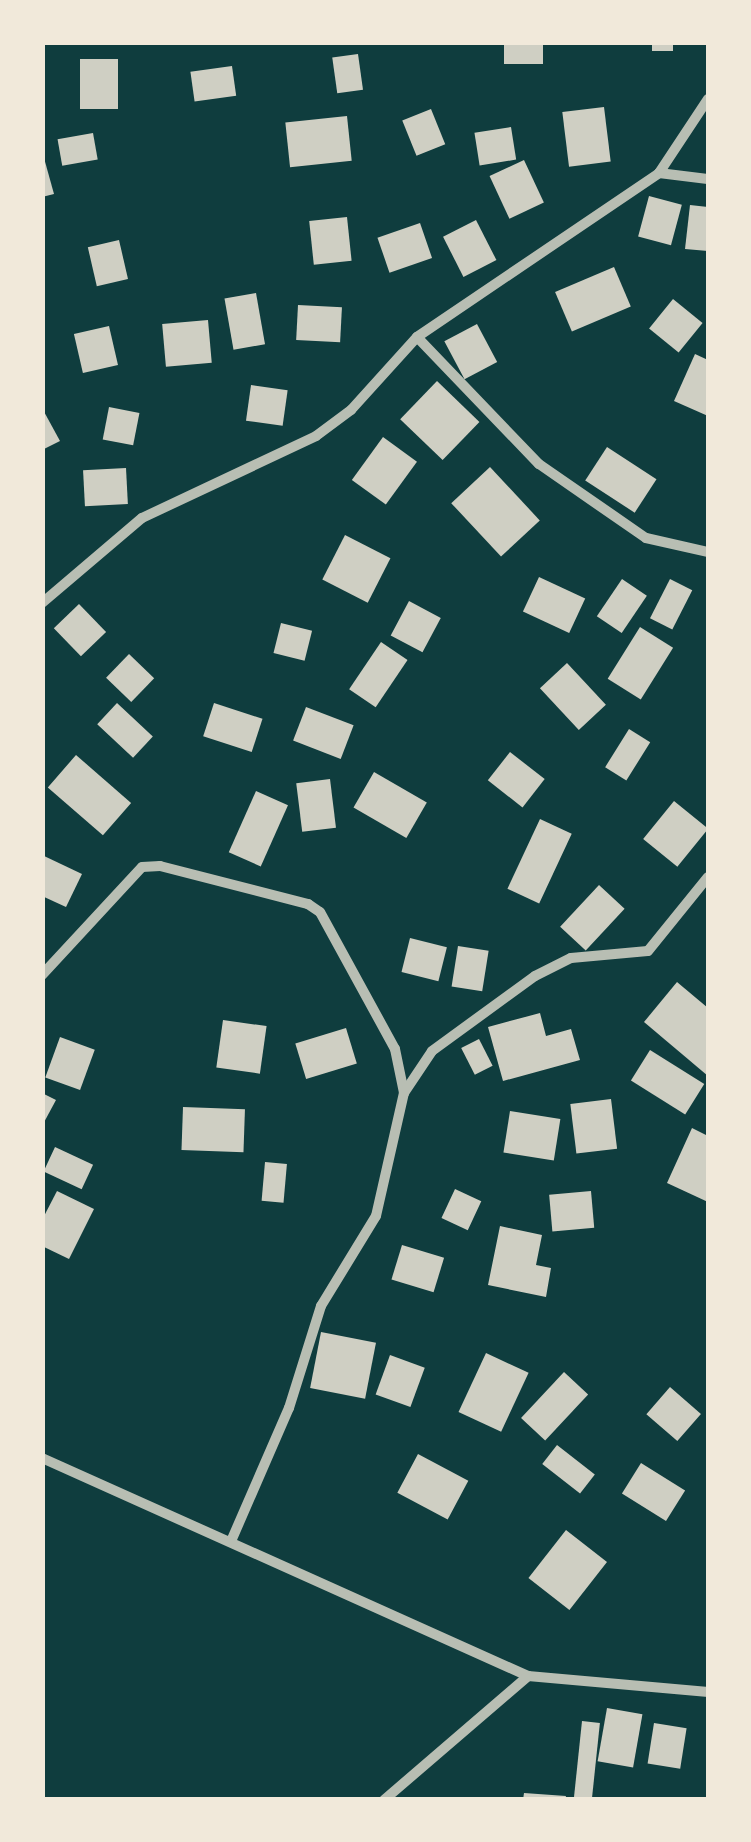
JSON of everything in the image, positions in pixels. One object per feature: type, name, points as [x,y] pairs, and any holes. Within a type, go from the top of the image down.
[{"type":"street","points":[[42,603],[142,518],[316,436],[351,410],[417,338],[658,173],[708,98]]},
{"type":"street","points":[[658,173],[708,179]]},
{"type":"street","points":[[417,338],[539,464],[646,538],[708,552]]},
{"type":"street","points":[[42,975],[142,867],[308,904],[320,912],[394,1049],[404,1093]]},
{"type":"street","points":[[232,1539],[289,1408],[322,1306],[376,1216],[404,1093],[432,1052],[535,976],[572,958],[648,951],[708,878]]},
{"type":"street","points":[[42,1458],[232,1539],[528,1676],[708,1692]]},
{"type":"street","points":[[384,1800],[528,1676]]},
{"type":"building","points":[[504,42],[543,42],[543,64],[504,64]]},
{"type":"building","points":[[652,42],[673,42],[673,51],[652,51]]},
{"type":"building","points":[[358,54],[363,90],[337,93],[332,58]]},
{"type":"building","points":[[80,59],[118,59],[118,109],[80,109]]},
{"type":"building","points":[[232,66],[236,96],[195,102],[190,72]]},
{"type":"building","points":[[604,107],[611,162],[569,167],[562,112]]},
{"type":"building","points":[[431,109],[445,144],[416,156],[402,121]]},
{"type":"building","points":[[347,116],[352,161],[290,167],[285,122]]},
{"type":"building","points":[[511,127],[516,160],[480,165],[474,133]]},
{"type":"building","points":[[93,133],[98,160],[62,166],[58,139]]},
{"type":"building","points":[[42,159],[54,194],[42,197]]},
{"type":"building","points":[[524,160],[544,203],[509,219],[490,176]]},
{"type":"building","points":[[649,196],[682,205],[671,245],[638,237]]},
{"type":"building","points":[[690,205],[708,207],[708,251],[685,249]]},
{"type":"building","points":[[347,217],[352,261],[314,265],[309,221]]},
{"type":"building","points":[[476,220],[496,260],[463,277],[443,237]]},
{"type":"building","points":[[420,223],[432,258],[389,273],[377,238]]},
{"type":"building","points":[[119,240],[128,279],[97,286],[88,247]]},
{"type":"building","points":[[614,267],[631,307],[572,332],[555,292]]},
{"type":"building","points":[[256,293],[265,344],[234,350],[224,299]]},
{"type":"building","points":[[673,299],[703,323],[679,352],[649,329]]},
{"type":"building","points":[[298,305],[342,307],[340,342],[296,340]]},
{"type":"building","points":[[208,320],[212,363],[166,367],[162,324]]},
{"type":"building","points":[[477,324],[497,362],[465,379],[444,341]]},
{"type":"building","points":[[109,326],[118,365],[83,373],[74,334]]},
{"type":"building","points":[[695,354],[708,360],[708,416],[674,401]]},
{"type":"building","points":[[437,381],[479,422],[443,460],[400,419]]},
{"type":"building","points":[[251,385],[288,390],[283,426],[246,421]]},
{"type":"building","points":[[109,407],[139,413],[133,445],[103,439]]},
{"type":"building","points":[[42,408],[60,441],[42,450]]},
{"type":"building","points":[[383,437],[417,462],[386,505],[352,480]]},
{"type":"building","points":[[607,447],[656,479],[635,513],[585,481]]},
{"type":"building","points":[[490,467],[540,520],[501,557],[451,503]]},
{"type":"building","points":[[126,468],[128,504],[85,506],[83,470]]},
{"type":"building","points":[[345,535],[390,558],[368,603],[322,580]]},
{"type":"building","points":[[539,577],[585,599],[569,633],[523,611]]},
{"type":"building","points":[[622,579],[647,596],[622,633],[597,616]]},
{"type":"building","points":[[670,579],[692,590],[672,630],[650,618]]},
{"type":"building","points":[[409,601],[441,618],[422,652],[391,635]]},
{"type":"building","points":[[79,604],[106,632],[81,656],[54,628]]},
{"type":"building","points":[[281,623],[312,631],[305,661],[274,653]]},
{"type":"building","points":[[640,627],[673,648],[641,699],[608,679]]},
{"type":"building","points":[[381,642],[408,660],[376,707],[349,689]]},
{"type":"building","points":[[129,654],[154,678],[131,702],[106,678]]},
{"type":"building","points":[[567,663],[606,705],[579,730],[540,688]]},
{"type":"building","points":[[117,703],[153,736],[133,758],[97,724]]},
{"type":"building","points":[[214,703],[263,719],[252,752],[203,736]]},
{"type":"building","points":[[306,707],[354,725],[341,759],[293,741]]},
{"type":"building","points":[[629,729],[650,742],[626,780],[605,767]]},
{"type":"building","points":[[510,752],[545,779],[523,807],[488,780]]},
{"type":"building","points":[[76,755],[131,803],[103,835],[48,787]]},
{"type":"building","points":[[374,772],[427,802],[406,838],[354,808]]},
{"type":"building","points":[[330,779],[336,828],[302,832],[296,783]]},
{"type":"building","points":[[256,791],[288,805],[261,866],[229,852]]},
{"type":"building","points":[[674,801],[708,829],[677,867],[643,839]]},
{"type":"building","points":[[540,819],[572,834],[539,904],[507,889]]},
{"type":"building","points":[[42,855],[82,874],[66,907],[42,896]]},
{"type":"building","points":[[599,885],[625,909],[586,951],[560,927]]},
{"type":"building","points":[[410,938],[447,947],[438,981],[402,972]]},
{"type":"building","points":[[458,946],[489,951],[482,991],[452,986]]},
{"type":"building","points":[[677,982],[708,1008],[708,1076],[644,1022]]},
{"type":"building","points":[[540,1013],[546,1036],[571,1029],[580,1060],[503,1081],[488,1027]]},
{"type":"building","points":[[223,1020],[267,1026],[260,1074],[216,1068]]},
{"type":"building","points":[[346,1028],[357,1063],[306,1079],[295,1043]]},
{"type":"building","points":[[60,1037],[95,1050],[80,1090],[45,1077]]},
{"type":"building","points":[[479,1039],[493,1066],[475,1075],[461,1048]]},
{"type":"building","points":[[650,1050],[704,1084],[685,1114],[631,1081]]},
{"type":"building","points":[[42,1093],[56,1100],[42,1126]]},
{"type":"building","points":[[611,1099],[617,1149],[576,1154],[570,1104]]},
{"type":"building","points":[[183,1107],[245,1109],[243,1152],[181,1150]]},
{"type":"building","points":[[510,1111],[560,1119],[554,1160],[503,1152]]},
{"type":"building","points":[[692,1128],[708,1136],[708,1202],[667,1183]]},
{"type":"building","points":[[55,1147],[93,1165],[82,1189],[44,1171]]},
{"type":"building","points":[[265,1162],[287,1164],[284,1203],[262,1201]]},
{"type":"building","points":[[455,1189],[481,1201],[468,1230],[441,1218]]},
{"type":"building","points":[[57,1191],[94,1209],[69,1259],[42,1246],[42,1220]]},
{"type":"building","points":[[591,1191],[594,1228],[552,1232],[549,1195]]},
{"type":"building","points":[[500,1226],[542,1235],[536,1265],[551,1268],[546,1297],[488,1285]]},
{"type":"building","points":[[402,1245],[444,1258],[434,1292],[391,1279]]},
{"type":"building","points":[[321,1332],[376,1343],[365,1399],[310,1388]]},
{"type":"building","points":[[486,1353],[529,1373],[501,1432],[459,1412]]},
{"type":"building","points":[[390,1355],[425,1368],[410,1407],[376,1394]]},
{"type":"building","points":[[564,1372],[588,1395],[545,1441],[521,1418]]},
{"type":"building","points":[[670,1387],[701,1414],[677,1441],[646,1414]]},
{"type":"building","points":[[557,1445],[595,1475],[580,1493],[542,1464]]},
{"type":"building","points":[[418,1454],[468,1481],[448,1520],[397,1493]]},
{"type":"building","points":[[641,1463],[685,1491],[666,1521],[622,1494]]},
{"type":"building","points":[[566,1530],[607,1562],[569,1610],[528,1578]]},
{"type":"building","points":[[607,1708],[642,1714],[633,1767],[598,1761]]},
{"type":"building","points":[[582,1721],[600,1723],[592,1800],[574,1800]]},
{"type":"building","points":[[654,1723],[687,1728],[680,1769],[648,1763]]},
{"type":"building","points":[[524,1793],[566,1796],[565,1800],[523,1800]]}]
